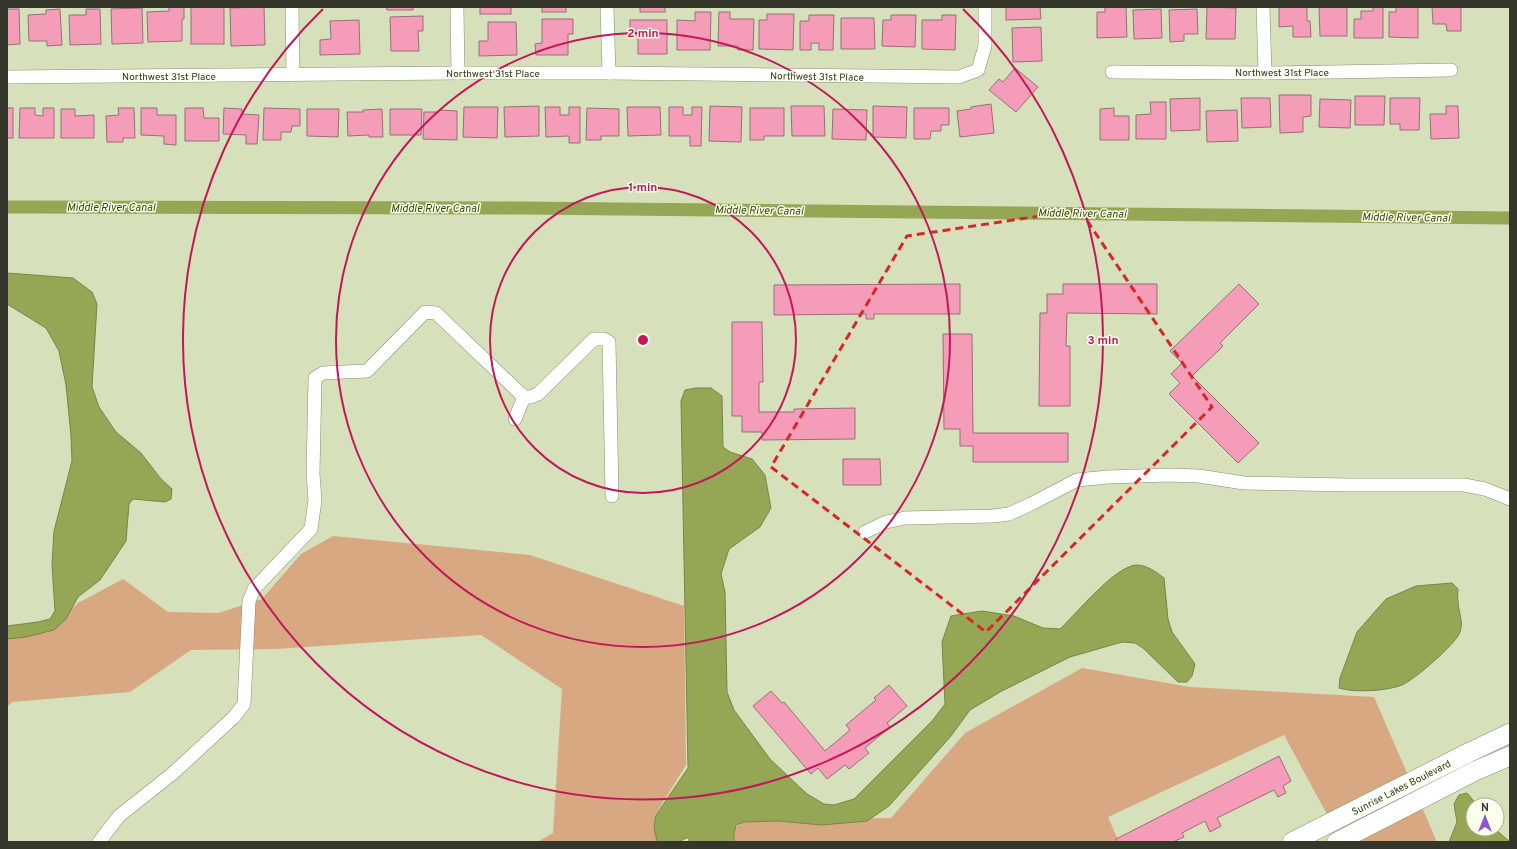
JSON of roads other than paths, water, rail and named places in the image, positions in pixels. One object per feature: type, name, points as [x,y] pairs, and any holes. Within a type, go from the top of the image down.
[{"type":"street","points":[[292,7],[293,75]]},
{"type":"street","points":[[457,7],[458,73]]},
{"type":"street","points":[[607,7],[609,73]]},
{"type":"street","name":"Northwest 31st Place","points":[[7,77],[458,73],[609,73],[959,77],[978,70],[985,46],[985,7]]},
{"type":"street","points":[[1263,7],[1265,73]]},
{"type":"street","name":"Northwest 31st Place","points":[[1112,72],[1265,73],[1451,70]]},
{"type":"street","points":[[99,842],[119,816],[172,774],[234,717],[244,704],[249,601],[254,589],[311,529],[314,500],[313,474],[315,378],[323,373],[367,371],[425,312],[436,313],[524,397],[531,397],[538,394],[594,339],[604,339],[609,342],[612,496]]},
{"type":"street","points":[[515,419],[524,397]]},
{"type":"street","points":[[865,532],[886,522],[904,518],[993,516],[1009,514],[1077,480],[1108,477],[1168,475],[1199,476],[1249,483],[1464,485],[1485,489],[1510,499]]},
{"type":"street","name":"Sunrise Lakes Boulevard","points":[[1292,842],[1468,752],[1510,733]]},
{"type":"street","name":"Sunrise Lakes Boulevard","points":[[1337,842],[1475,771],[1510,756]]},
{"type":"waterway","name":"Middle River Canal","points":[[7,207],[524,208],[1510,218]]}]
